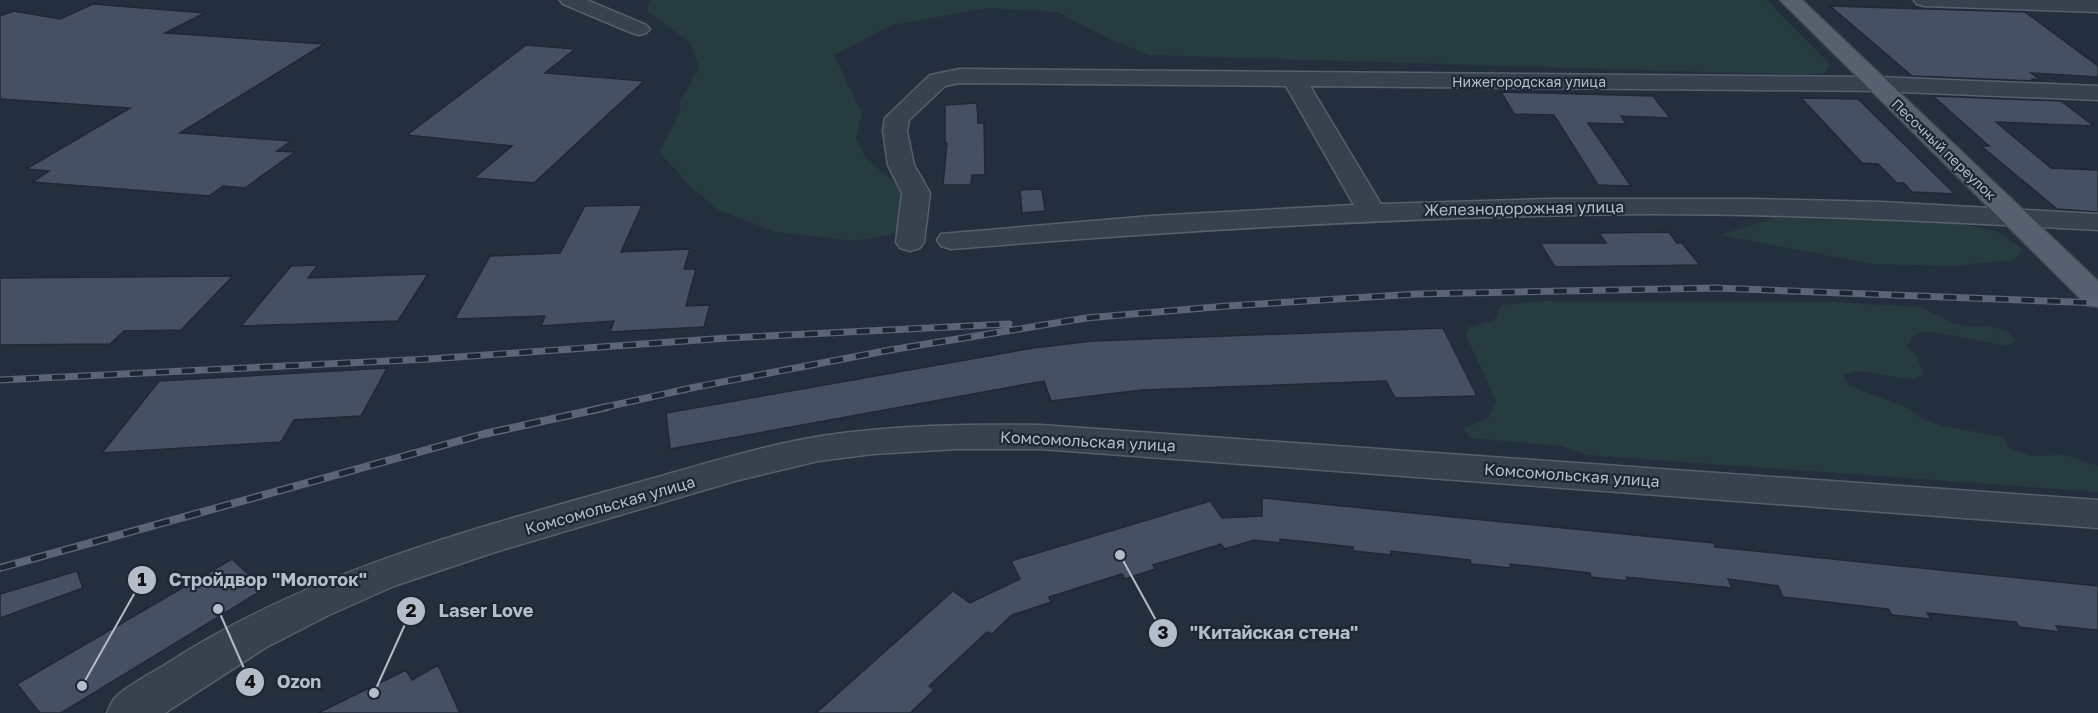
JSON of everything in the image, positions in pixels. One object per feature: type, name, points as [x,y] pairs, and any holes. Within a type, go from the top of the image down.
[{"type":"main road","name":"Песочный переулок","points":[[1790,0],[2098,298]]},
{"type":"street","points":[[570,0],[639,29]]},
{"type":"street","points":[[1924,0],[2098,6]]},
{"type":"street","name":"Нижегородская улица","points":[[910,242],[916,193],[901,165],[895,131],[897,118],[938,80],[960,76],[1878,84],[2098,93]]},
{"type":"street","points":[[1294,79],[1373,213]]},
{"type":"street","name":"Железнодорожная улица","points":[[951,240],[1141,224],[1373,213],[1608,206],[1750,206],[1892,210],[2098,222]]},
{"type":"street","name":"Комсомольская улица","points":[[130,713],[213,656],[291,614],[381,574],[518,530],[789,455],[844,445],[980,436],[1052,438],[2098,514]]},
{"type":"green space","points":[[650,0],[1767,0],[1829,63],[1826,73],[1803,75],[1149,55],[1103,36],[1058,12],[989,8],[892,25],[834,55],[862,114],[856,138],[867,160],[902,188],[902,232],[856,241],[776,232],[720,211],[690,186],[659,152],[679,115],[681,99],[699,68],[690,42],[647,11]]},
{"type":"green space","points":[[1859,214],[1925,216],[1996,231],[2024,250],[2013,260],[1953,266],[1871,264],[1721,235],[1774,218]]},
{"type":"green space","points":[[1541,301],[1833,302],[1920,307],[1954,323],[1973,327],[1988,326],[2007,331],[2017,341],[2008,346],[1933,332],[1917,333],[1906,346],[1917,356],[1923,375],[1914,380],[1858,371],[1844,375],[1848,385],[1908,408],[1923,419],[1942,426],[2003,437],[2010,449],[2031,456],[2065,455],[2098,466],[2098,492],[1588,455],[1562,446],[1470,438],[1464,428],[1488,418],[1496,401],[1466,335],[1469,327],[1494,320],[1502,305]]},
{"type":"building","points":[[93,4],[205,13],[165,33],[324,44],[180,133],[291,141],[277,151],[295,152],[245,188],[223,186],[209,196],[32,182],[49,171],[26,169],[130,108],[0,99],[0,16],[14,11],[60,19]]},
{"type":"building","points":[[1830,6],[2025,12],[2098,66],[2098,77],[2031,73],[2040,80],[2032,79],[2034,81],[1912,76]]},
{"type":"building","points":[[526,45],[575,49],[545,73],[644,81],[534,183],[474,178],[512,146],[407,135]]},
{"type":"building","points":[[1501,92],[1653,96],[1670,118],[1621,116],[1626,124],[1588,123],[1631,186],[1598,185],[1554,115],[1514,114]]},
{"type":"building","points":[[1933,96],[2061,101],[2094,126],[1996,122],[2051,168],[2098,170],[2098,212],[2057,209],[1981,146],[1989,146]]},
{"type":"building","points":[[1801,98],[1858,99],[1955,194],[1912,192],[1904,183],[1897,183],[1878,164],[1862,163]]},
{"type":"building","points":[[977,103],[978,123],[984,123],[985,175],[972,175],[971,185],[943,185],[947,143],[945,143],[945,105]]},
{"type":"building","points":[[1042,189],[1045,211],[1022,213],[1020,190]]},
{"type":"building","points":[[642,205],[621,252],[690,249],[684,269],[696,269],[686,306],[710,305],[704,327],[610,332],[614,321],[541,326],[545,316],[455,319],[490,256],[560,253],[585,206]]},
{"type":"building","points":[[1669,232],[1677,243],[1682,243],[1700,265],[1555,267],[1540,243],[1606,243],[1599,233]]},
{"type":"building","points":[[318,265],[308,278],[428,274],[398,321],[241,326],[291,266]]},
{"type":"building","points":[[233,276],[181,330],[124,331],[110,344],[0,345],[0,278]]},
{"type":"building","points":[[1443,328],[1477,396],[1395,398],[1386,381],[1142,390],[1051,401],[1044,381],[670,449],[666,413],[1033,348],[1092,341]]},
{"type":"building","points":[[387,368],[361,416],[294,420],[281,442],[102,453],[159,381]]},
{"type":"building","points":[[1262,498],[1714,543],[1715,547],[2098,586],[2098,630],[2056,626],[2060,632],[2019,627],[2016,622],[1927,613],[1931,619],[1892,615],[1888,609],[1783,597],[1778,586],[1728,579],[1732,588],[1626,577],[1627,581],[1591,577],[1590,573],[1510,564],[1511,568],[1471,564],[1470,560],[1391,551],[1391,555],[1353,551],[1353,547],[1280,539],[1280,543],[1254,540],[1225,549],[1221,544],[1153,565],[1155,569],[1125,579],[1122,574],[1049,597],[1051,602],[1012,615],[992,634],[987,632],[929,686],[934,690],[910,713],[816,713],[953,591],[970,603],[1020,579],[1011,561],[1210,501],[1222,518],[1262,516]]},
{"type":"building","points":[[232,559],[264,589],[61,713],[40,713],[17,684]]},
{"type":"building","points":[[77,571],[83,588],[0,618],[0,594]]},
{"type":"building","points":[[438,665],[460,713],[318,713],[406,670],[412,680]]},
{"type":"railway","points":[[601,408],[696,387],[890,350],[1086,318],[1227,306],[1417,294],[1716,288],[2098,303]]},
{"type":"railway","points":[[0,380],[429,359],[728,338],[1009,324]]},
{"type":"railway","points":[[0,568],[484,434],[607,407]]},
{"type":"place","name":"\"Китайская стена\"","points":[[1120,555]]},
{"type":"place","name":"Ozon","points":[[218,609]]},
{"type":"place","name":"Стройдвор \"Молоток\"","points":[[82,686]]},
{"type":"place","name":"Laser Love","points":[[374,693]]}]
